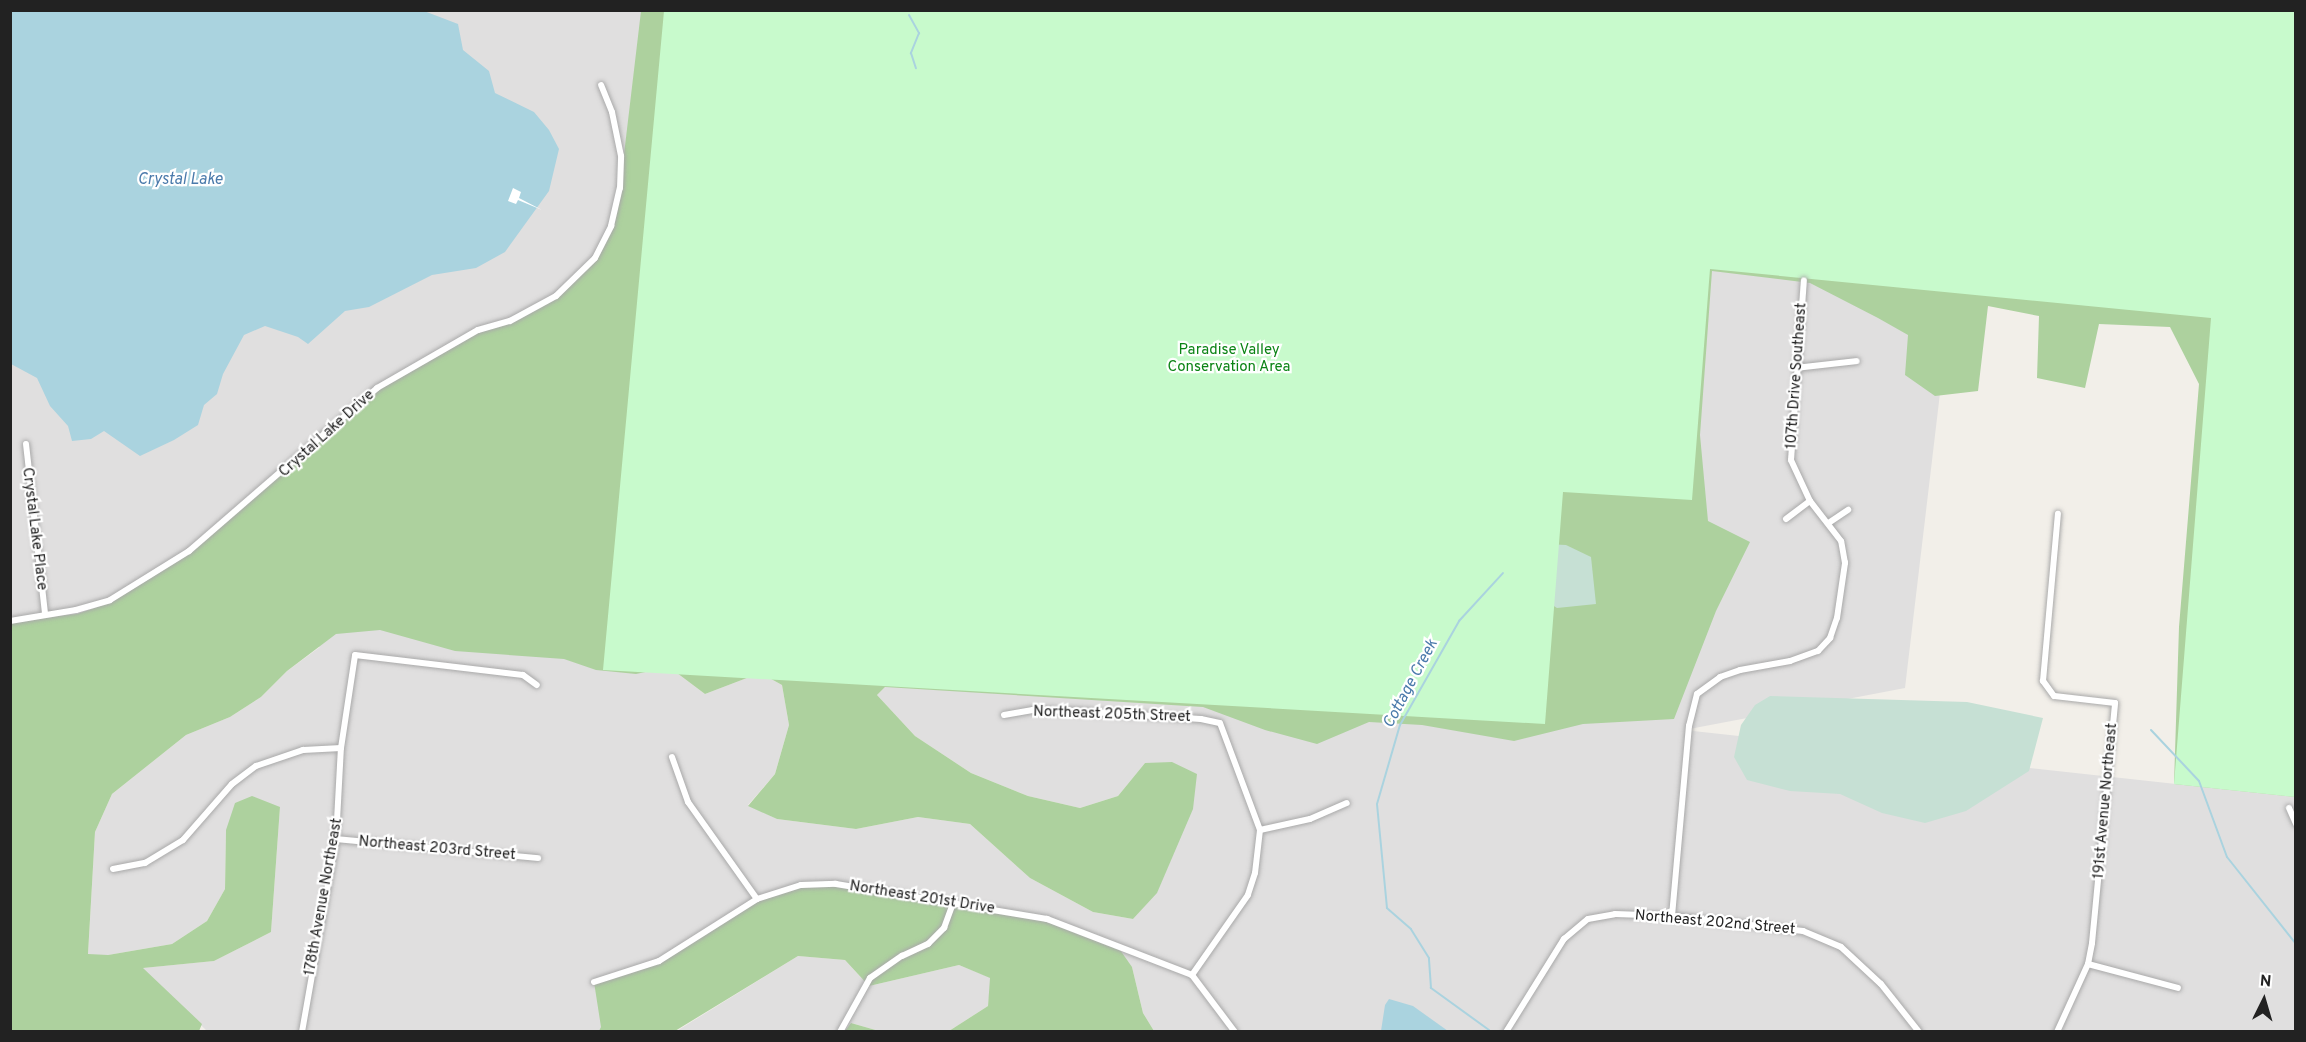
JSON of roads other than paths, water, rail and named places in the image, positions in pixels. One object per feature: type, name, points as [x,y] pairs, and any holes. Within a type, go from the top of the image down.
[{"type":"street","name":"Crystal Lake Drive","points":[[10,621],[110,600],[189,551],[378,388],[478,330],[510,321],[556,296],[595,258],[611,226],[620,188],[621,156],[612,112],[601,85]]},
{"type":"street","name":"107th Drive Southeast","points":[[1672,916],[1689,726],[1697,694],[1720,677],[1740,670],[1790,661],[1818,651],[1830,638],[1845,563],[1841,541],[1830,522],[1810,501],[1791,460],[1803,280]]},
{"type":"street","points":[[1796,368],[1857,361]]},
{"type":"street","name":"Crystal Lake Place","points":[[26,444],[45,614]]},
{"type":"street","points":[[1786,519],[1810,501]]},
{"type":"street","points":[[1830,522],[1848,510]]},
{"type":"street","name":"191st Avenue Northeast","points":[[2057,1032],[2088,964],[2115,703],[2054,696],[2043,681],[2058,514]]},
{"type":"street","name":"178th Avenue Northeast","points":[[302,1032],[336,839],[341,748],[355,655],[523,675],[537,685]]},
{"type":"street","name":"Northeast 205th Street","points":[[1004,715],[1033,710],[1065,711],[1201,719],[1220,723],[1260,830]]},
{"type":"street","points":[[113,869],[145,863],[183,840],[232,784],[256,766],[303,750],[341,748]]},
{"type":"street","points":[[672,757],[688,802],[757,899]]},
{"type":"street","points":[[1235,1032],[1192,975],[1248,895],[1255,873],[1260,830],[1310,819],[1347,803]]},
{"type":"street","points":[[2289,808],[2295,824]]},
{"type":"street","name":"Northeast 203rd Street","points":[[336,839],[538,858]]},
{"type":"street","name":"Northeast 201st Drive","points":[[594,982],[659,961],[757,899],[801,885],[836,884],[954,901],[1047,919],[1192,975]]},
{"type":"street","points":[[840,1032],[870,978],[902,956],[928,944],[944,928],[954,901]]},
{"type":"street","name":"Northeast 202nd Street","points":[[1506,1032],[1564,939],[1588,919],[1615,914],[1672,916],[1803,931],[1840,947],[1881,984],[1919,1032]]},
{"type":"street","points":[[2088,964],[2178,988]]},
{"type":"water","name":"Crystal Lake","points":[[11,11],[424,11],[458,24],[463,50],[489,71],[495,93],[534,112],[549,130],[559,149],[549,191],[505,252],[476,268],[432,275],[369,307],[345,311],[308,344],[298,337],[265,326],[244,335],[223,374],[217,394],[204,405],[198,425],[174,440],[140,456],[104,431],[91,439],[72,441],[68,426],[50,406],[37,378],[11,364]]},
{"type":"water","points":[[1389,999],[1413,1006],[1448,1031],[1381,1031],[1385,1005]]},
{"type":"waterway","points":[[909,15],[919,33],[911,53],[916,68]]},
{"type":"waterway","name":"Cottage Creek","points":[[1489,1030],[1431,988],[1429,958],[1411,929],[1387,908],[1377,804],[1400,725],[1459,621],[1503,573]]},
{"type":"waterway","points":[[2151,730],[2199,781],[2227,857],[2296,944]]},
{"type":"park label","name":"Paradise Valley Conservation Area","points":[[1229,358]]}]
